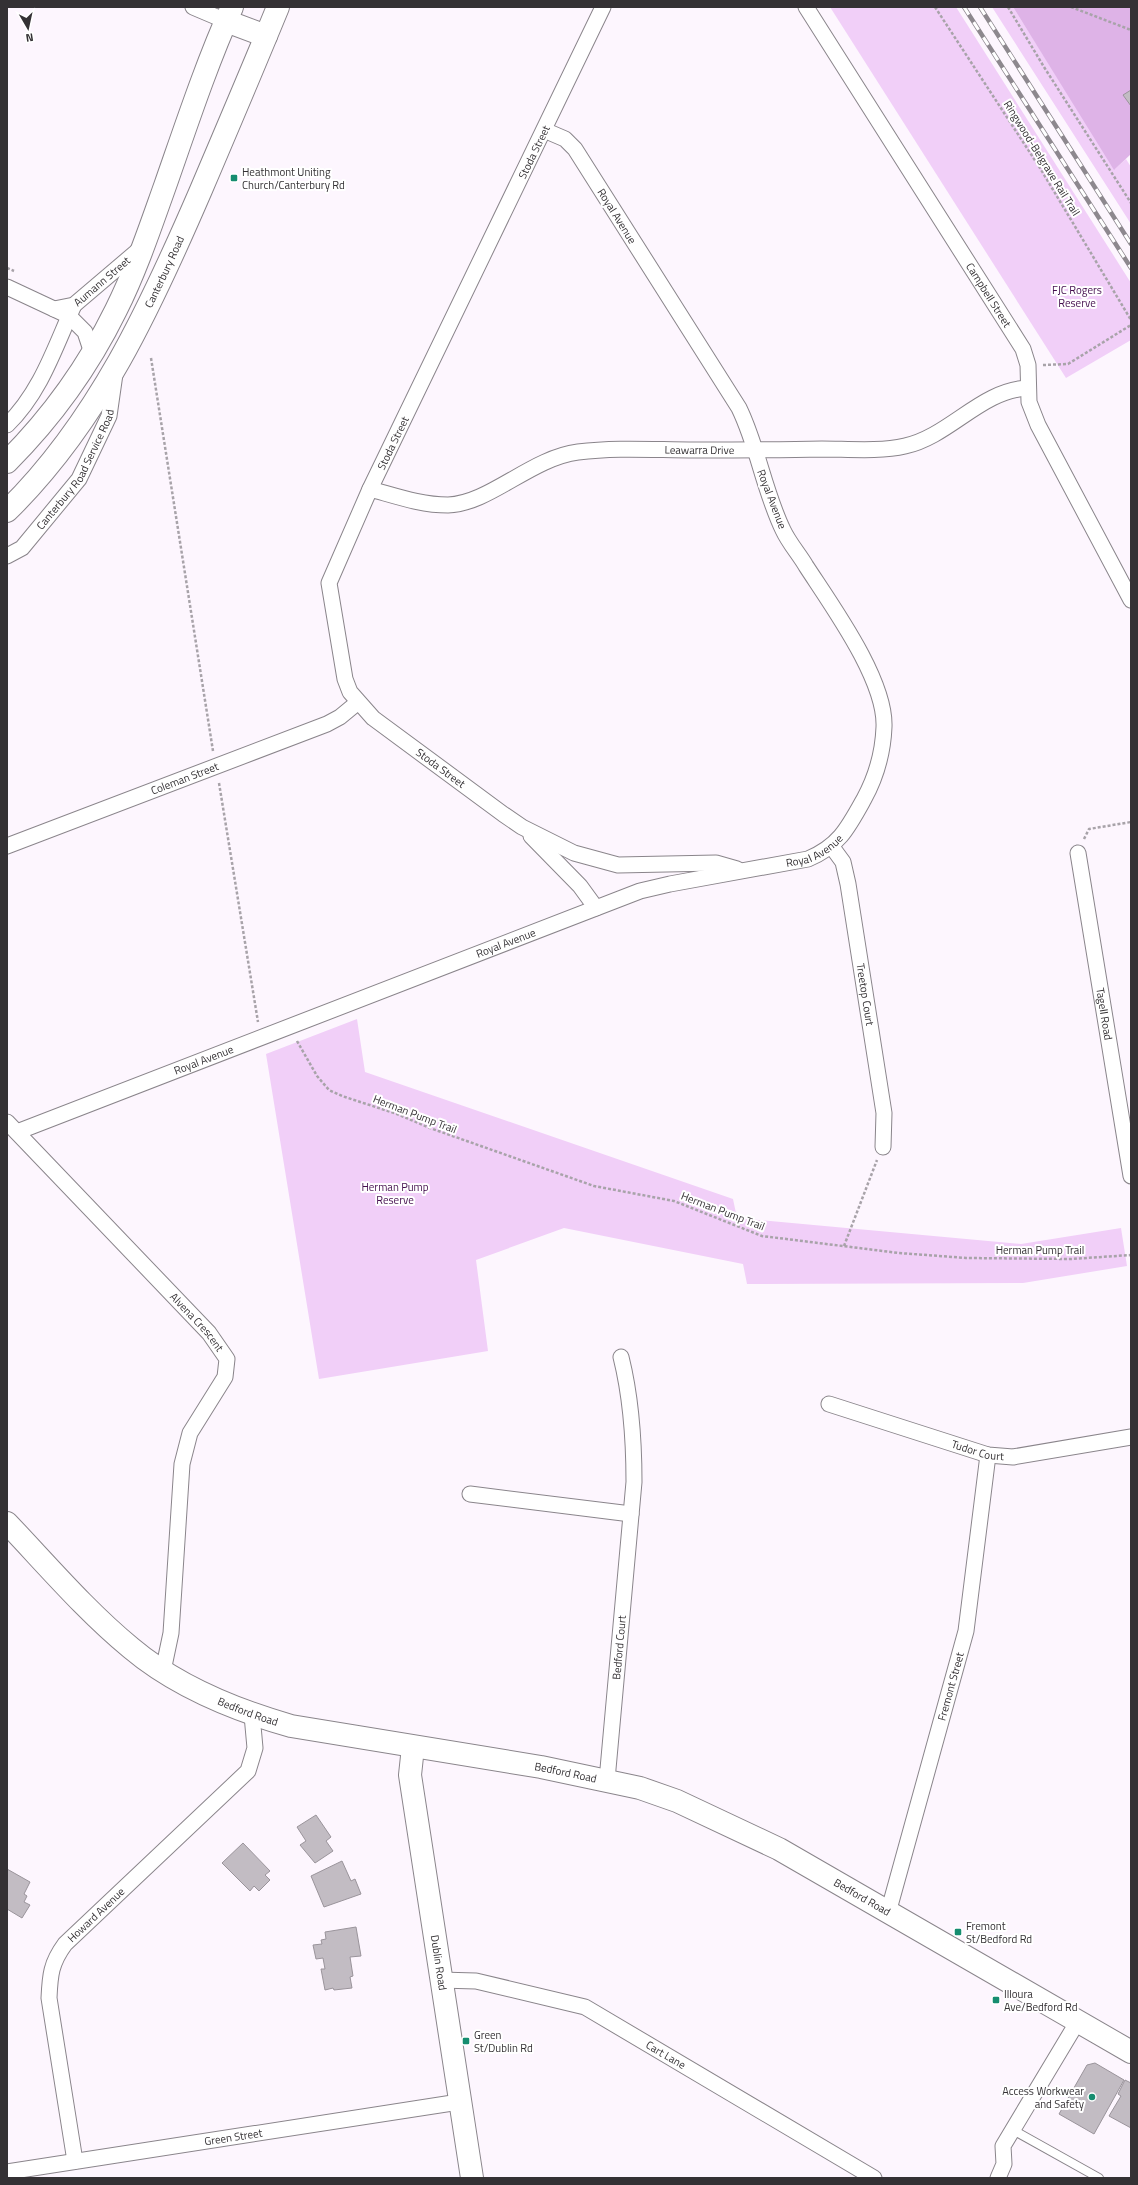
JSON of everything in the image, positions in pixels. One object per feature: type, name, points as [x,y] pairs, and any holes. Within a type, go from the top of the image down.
[{"type":"main road","name":"Canterbury Road","points":[[7,511],[32,487],[57,458],[95,403],[116,367],[180,237],[278,7]]},
{"type":"main road","points":[[7,462],[53,413],[72,387],[116,311],[145,244],[229,14],[266,36]]},
{"type":"main road","name":"Bedford Road","points":[[7,1523],[85,1604],[131,1649],[163,1671],[208,1695],[252,1715],[291,1726],[541,1767],[607,1780],[677,1800],[779,1849],[888,1914],[1131,2052]]},
{"type":"main road","name":"Dublin Road","points":[[413,1747],[410,1775],[440,1980],[472,2178]]},
{"type":"street","points":[[193,7],[229,14]]},
{"type":"street","name":"Stoda Street","points":[[596,908],[580,886],[522,827],[373,718],[357,703],[350,692],[343,673],[329,583],[370,489],[603,7]]},
{"type":"street","name":"Campbell Street","points":[[806,7],[1023,349],[1028,365],[1029,402],[1038,425],[1131,600]]},
{"type":"street","name":"Royal Avenue","points":[[12,1127],[290,1027],[640,891],[670,884],[808,859],[832,847],[855,815],[875,777],[882,752],[884,726],[881,706],[872,678],[852,638],[783,530],[739,408],[575,149],[565,139],[544,130]]},
{"type":"street","name":"Aumann Street","points":[[7,287],[54,309],[72,311],[145,244]]},
{"type":"street","points":[[7,425],[18,414],[32,394],[47,367],[72,311]]},
{"type":"street","name":"Aumann Street","points":[[72,311],[84,332],[92,353]]},
{"type":"street","name":"Canterbury Road Service Road","points":[[7,556],[22,548],[79,479],[109,416],[116,367]]},
{"type":"street","name":"Leawarra Drive","points":[[370,489],[419,502],[449,505],[474,499],[534,465],[576,452],[632,449],[755,450],[904,446],[932,436],[1001,393],[1014,389],[1028,388]]},
{"type":"street","name":"Coleman Street","points":[[7,846],[327,724],[340,717],[357,703]]},
{"type":"street","name":"Stoda Street","points":[[522,827],[574,853],[618,865],[716,863],[742,871]]},
{"type":"street","name":"Treetop Court","points":[[832,847],[843,862],[848,884],[884,1112],[883,1147]]},
{"type":"street","name":"Tagell Road","points":[[1078,853],[1131,1176]]},
{"type":"street","name":"Alvena Crescent","points":[[12,1127],[209,1333],[227,1359],[225,1377],[190,1433],[182,1464],[171,1633],[163,1671]]},
{"type":"street","name":"Bedford Court","points":[[607,1780],[634,1482],[634,1447],[626,1379],[620,1357]]},
{"type":"street","name":"Tudor Court","points":[[829,1404],[988,1455],[1013,1457],[1131,1437]]},
{"type":"street","name":"Fremont Street","points":[[888,1914],[966,1631],[988,1455]]},
{"type":"street","points":[[470,1494],[631,1514]]},
{"type":"street","name":"Howard Avenue","points":[[75,2161],[49,1998],[50,1974],[55,1958],[65,1944],[248,1771],[255,1748],[252,1715]]},
{"type":"street","name":"Cart Lane","points":[[440,1980],[476,1981],[585,2007],[874,2178]]},
{"type":"street","points":[[998,2178],[1004,2164],[1004,2146],[1078,2021]]},
{"type":"street","name":"Green Street","points":[[7,2172],[459,2102]]},
{"type":"lane","points":[[1013,2130],[1099,2178]]},
{"type":"path","name":"Ringwood-Belgrave Rail Trail","points":[[935,7],[1040,168],[1131,320]]},
{"type":"path","points":[[1008,7],[1044,67],[1131,202]]},
{"type":"path","points":[[1071,7],[1131,30]]},
{"type":"path","points":[[1028,365],[1068,364],[1131,325]]},
{"type":"path","points":[[152,358],[214,753]]},
{"type":"path","points":[[219,783],[259,1030]]},
{"type":"path","points":[[1078,853],[1089,829],[1131,822]]},
{"type":"path","name":"Herman Pump Trail","points":[[290,1027],[317,1076],[329,1090],[342,1096],[397,1114],[430,1128],[594,1186],[674,1201],[762,1236],[899,1253],[966,1258],[1071,1259],[1131,1255]]},
{"type":"path","points":[[844,1246],[883,1147]]},
{"type":"green space","name":"FJC Rogers Reserve","points":[[830,7],[956,7],[1131,283],[1131,340],[1066,378]]},
{"type":"green space","points":[[992,7],[1013,7],[1115,169],[1126,159],[1131,167],[1131,224]]},
{"type":"green space","name":"Herman Pump Reserve","points":[[357,1019],[365,1072],[733,1199],[737,1218],[1021,1244],[1121,1228],[1127,1266],[1023,1283],[747,1284],[743,1264],[564,1228],[476,1260],[488,1351],[319,1379],[266,1054]]},
{"type":"shaded area","points":[[1013,7],[1131,7],[1131,154],[1114,170]]},
{"type":"building","points":[[1131,90],[1131,106],[1123,95]]},
{"type":"building","points":[[316,1815],[331,1837],[326,1841],[333,1851],[315,1863],[300,1845],[306,1841],[297,1827]]},
{"type":"building","points":[[243,1843],[270,1871],[265,1875],[270,1880],[259,1891],[254,1886],[250,1891],[222,1863]]},
{"type":"building","points":[[342,1861],[351,1881],[355,1879],[361,1894],[324,1907],[311,1876]]},
{"type":"building","points":[[7,1869],[30,1882],[24,1894],[27,1896],[24,1902],[30,1905],[22,1918],[7,1909]]},
{"type":"building","points":[[356,1927],[361,1956],[350,1957],[353,1976],[350,1977],[352,1988],[334,1990],[333,1988],[325,1990],[321,1969],[325,1969],[323,1958],[316,1959],[313,1945],[322,1944],[321,1940],[326,1939],[325,1932]]},
{"type":"building","name":"Access Workwear and Safety","points":[[1095,2063],[1124,2080],[1094,2134],[1059,2114],[1087,2065]]},
{"type":"building","points":[[1125,2080],[1131,2083],[1131,2128],[1109,2116],[1121,2096],[1118,2094]]},
{"type":"railway","points":[[964,7],[1131,268]]},
{"type":"railway","points":[[980,7],[1131,244]]},
{"type":"place","name":"Heathmont Uniting Church/Canterbury Rd","points":[[234,178]]},
{"type":"place","name":"Fremont St/Bedford Rd","points":[[958,1932]]},
{"type":"place","name":"Illoura Ave/Bedford Rd","points":[[996,2000]]},
{"type":"place","name":"Green St/Dublin Rd","points":[[466,2041]]},
{"type":"place","name":"Access Workwear and Safety","points":[[1092,2097]]}]
